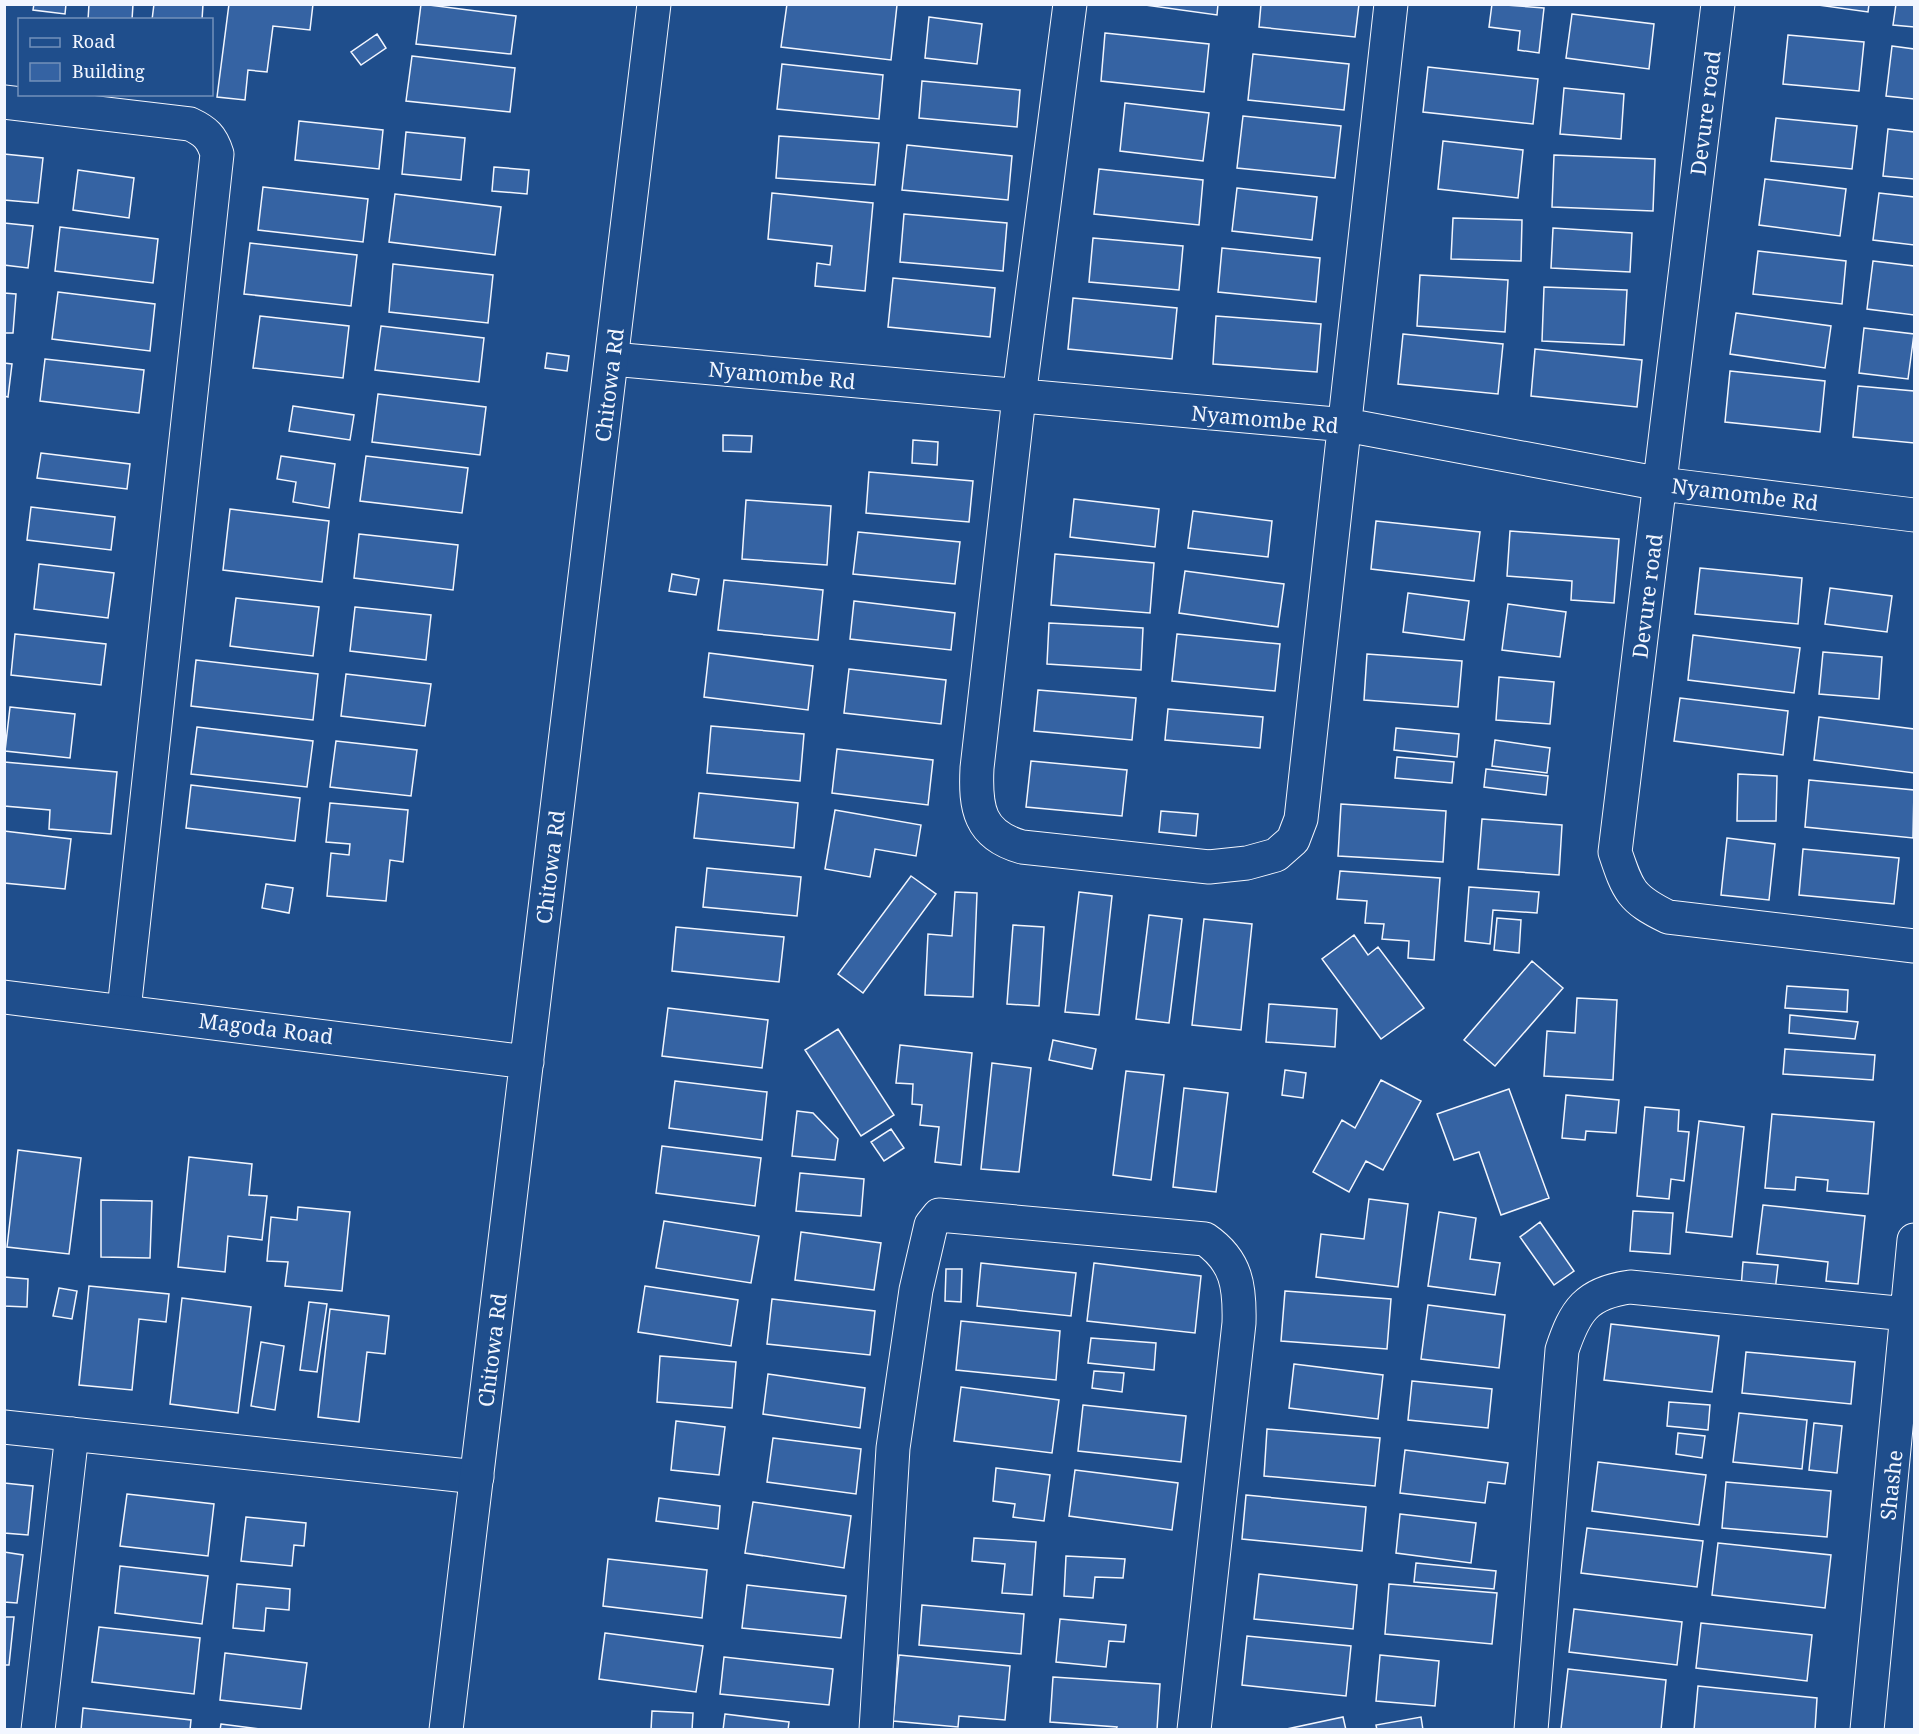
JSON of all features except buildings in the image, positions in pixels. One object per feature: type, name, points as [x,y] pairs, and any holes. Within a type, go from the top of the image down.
[{"type":"street","name":"Chitowa Rd","points":[[446,1730],[654,4]]},
{"type":"street","points":[[1070,4],[1019,397],[977,768],[977,803],[984,823],[1002,842],[1022,847],[1209,867],[1247,863],[1276,855],[1293,840],[1300,819],[1346,425],[1391,4]]},
{"type":"street","name":"Devure road","points":[[1718,4],[1615,852],[1626,885],[1642,904],[1668,917],[1914,946]]},
{"type":"street","points":[[4,102],[190,124],[203,130],[212,140],[217,154],[124,1010]]},
{"type":"street","name":"Nyamombe Rd","points":[[612,359],[1346,425],[1661,484],[1914,515]]},
{"type":"street","name":"Magoda Road","points":[[4,997],[124,1010],[526,1062]]},
{"type":"street","points":[[876,1730],[893,1448],[916,1290],[931,1225],[939,1215],[1205,1239],[1221,1250],[1230,1266],[1240,1295],[1239,1323],[1194,1730]]},
{"type":"street","name":"Shashe","points":[[1867,1730],[1914,1240]]},
{"type":"street","points":[[1532,1730],[1562,1350],[1570,1325],[1579,1311],[1591,1299],[1608,1290],[1630,1287],[1907,1314]]},
{"type":"street","points":[[4,1427],[477,1477]]},
{"type":"street","points":[[38,1730],[72,1434]]}]
